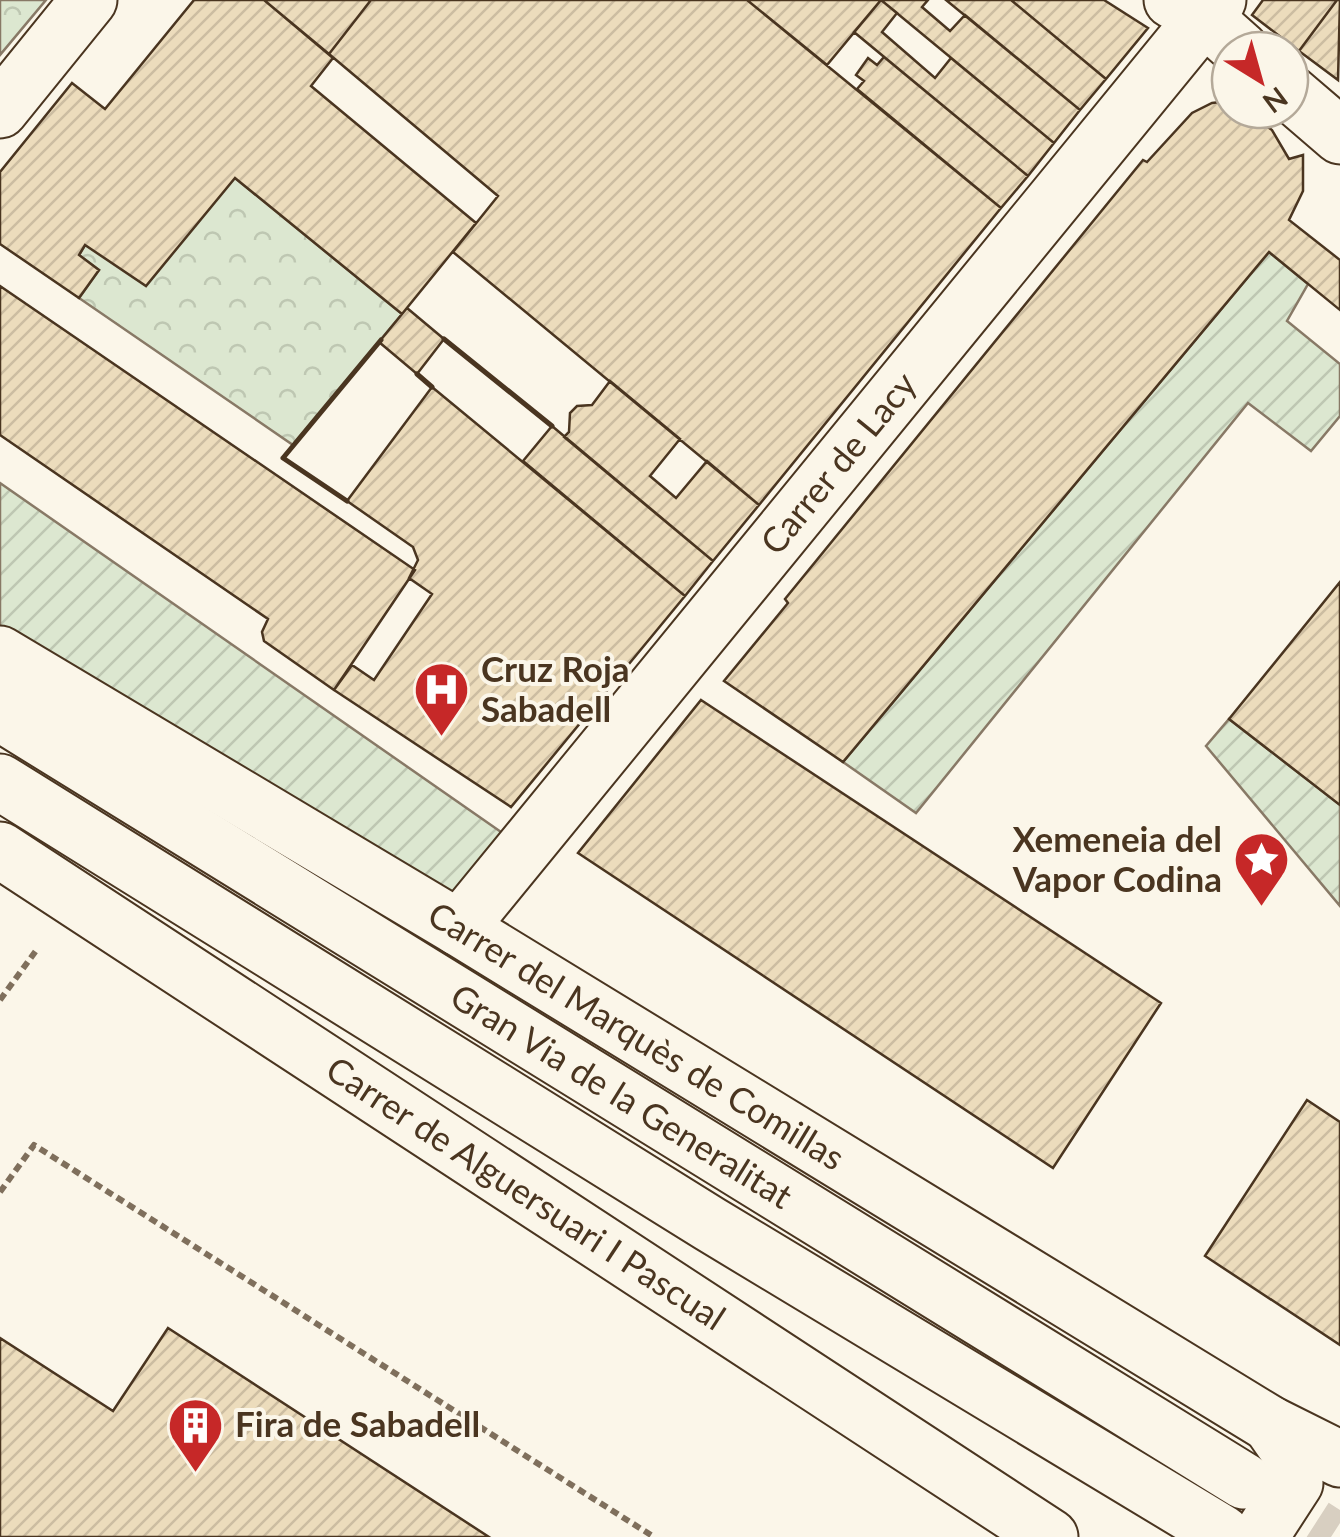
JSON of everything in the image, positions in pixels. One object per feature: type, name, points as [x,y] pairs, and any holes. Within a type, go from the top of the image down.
[{"type":"street","points":[[0,110],[89,0]]},
{"type":"street","name":"Carrer de Lacy","points":[[459,928],[1209,17]]},
{"type":"street","points":[[1310,110],[1340,136]]},
{"type":"street","name":"Carrer del Marquès de Comillas","points":[[0,654],[459,928],[1270,1424],[1340,1460]]},
{"type":"street","name":"Gran Via de la Generalitat","points":[[0,713],[1244,1481]]},
{"type":"street","name":"Gran Via de la Generalitat","points":[[0,782],[710,1224],[1241,1535]]},
{"type":"street","name":"Carrer de Alguersuari I Pascual","points":[[0,850],[1041,1530]]},
{"type":"street","name":"Carrer del Marquès de Comillas","points":[[1241,1535],[1295,1483],[1294,1457],[1270,1424]]},
{"type":"street","points":[[1041,1530],[1090,1537]]},
{"type":"path","points":[[0,1192],[34,1145],[654,1537]]},
{"type":"green space","points":[[0,0],[46,0],[0,55]]},
{"type":"green space","points":[[235,178],[402,314],[293,445],[79,298],[99,270],[79,255],[85,245]]},
{"type":"green space","points":[[1269,252],[1308,284],[1287,321],[1340,364],[1340,416],[1311,451],[1248,403],[916,813],[843,762]]},
{"type":"green space","points":[[0,483],[511,839],[459,928],[0,642]]},
{"type":"green space","points":[[1229,719],[1340,805],[1340,906],[1206,746]]},
{"type":"building","points":[[194,0],[264,0],[333,58],[311,86],[476,223],[402,314],[235,178],[146,286],[85,245],[79,255],[99,270],[79,298],[0,244],[0,172],[72,83],[105,109]]},
{"type":"building","points":[[264,0],[371,0],[329,54]]},
{"type":"building","points":[[371,0],[747,0],[1001,208],[759,505],[453,252],[498,196],[329,54]]},
{"type":"building","points":[[747,0],[881,0],[827,65]]},
{"type":"building","points":[[881,0],[897,13],[882,32],[935,78],[951,58],[1054,143],[1028,176],[854,32]]},
{"type":"building","points":[[881,0],[928,0],[922,7],[950,31],[965,15],[1080,110],[1054,143]]},
{"type":"building","points":[[946,0],[1011,0],[1106,79],[1080,110]]},
{"type":"building","points":[[1011,0],[1104,0],[1148,28],[1106,79]]},
{"type":"building","points":[[1263,0],[1337,0],[1310,36],[1310,30],[1272,30],[1252,15]]},
{"type":"building","points":[[1340,0],[1338,80],[1310,59],[1310,36]]},
{"type":"building","points":[[884,57],[1028,176],[1001,208],[857,89],[864,81],[856,75],[868,58],[877,65]]},
{"type":"building","points":[[1210,104],[1210,130],[1272,130],[1289,159],[1303,155],[1303,191],[1289,220],[1340,260],[1340,310],[1269,252],[843,762],[724,681],[788,603],[785,599],[1143,160],[1147,162],[1192,113]]},
{"type":"building","points":[[0,286],[415,570],[334,690],[264,641],[262,632],[268,619],[0,435]]},
{"type":"building","points":[[407,308],[444,339],[417,374],[379,342]]},
{"type":"building","points":[[610,381],[680,439],[650,476],[676,498],[707,461],[759,505],[713,561],[564,437],[569,432],[570,413],[577,406],[592,405]]},
{"type":"building","points":[[432,387],[685,596],[511,807],[334,690],[352,665],[374,680],[432,594],[409,578],[418,560],[413,547],[347,501]]},
{"type":"building","points":[[552,426],[713,561],[685,596],[523,461]]},
{"type":"building","points":[[1340,582],[1340,805],[1229,719]]},
{"type":"building","points":[[701,700],[1161,1003],[1053,1168],[578,853]]},
{"type":"building","points":[[1307,1100],[1340,1122],[1340,1345],[1205,1256]]},
{"type":"building","name":"Fira de Sabadell","points":[[168,1328],[489,1537],[0,1537],[0,1338],[113,1411]]},
{"type":"tunnel","points":[[1244,1481],[1331,1537]]},
{"type":"wall","points":[[444,339],[552,426]]},
{"type":"wall","points":[[347,501],[283,458],[381,340]]},
{"type":"wall","points":[[417,374],[432,387]]},
{"type":"place","name":"Cruz Roja Sabadell","points":[[442,739]]},
{"type":"place","name":"Xemeneia del Vapor Codina","points":[[1261,909]]},
{"type":"place","name":"Fira de Sabadell","points":[[196,1474]]}]
